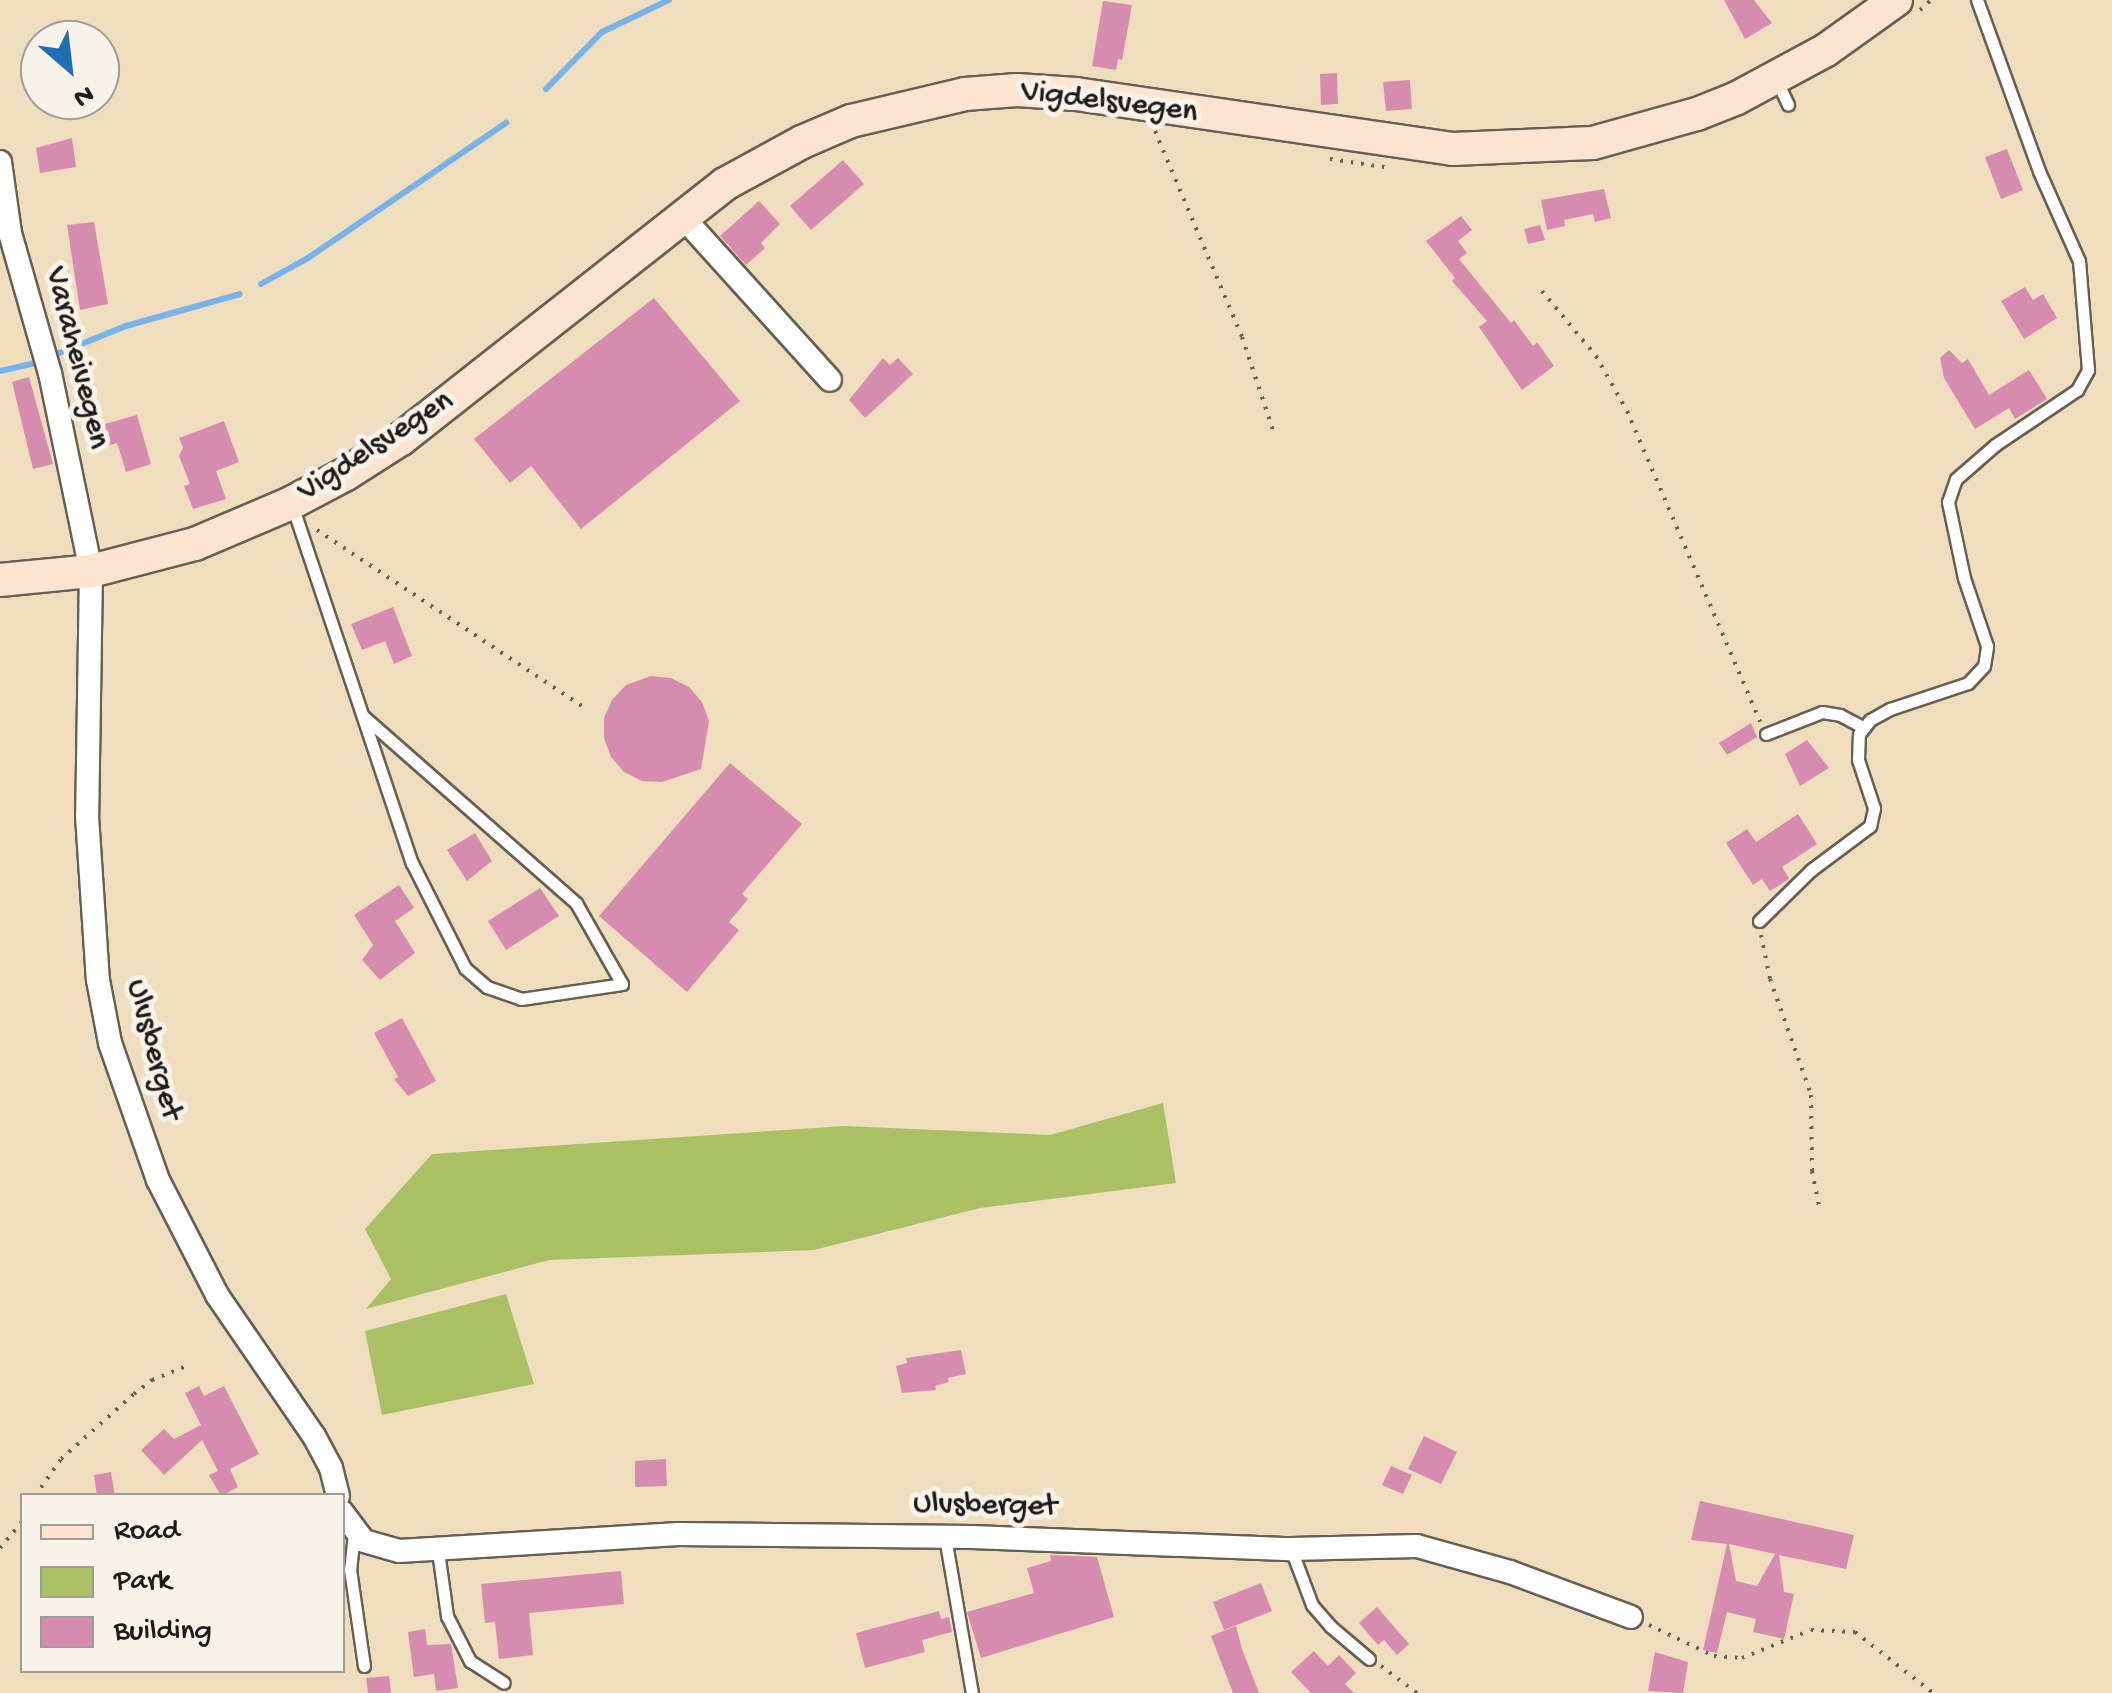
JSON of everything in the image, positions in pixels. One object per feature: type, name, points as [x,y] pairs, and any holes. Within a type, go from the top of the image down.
[{"type":"main road","name":"Vigdelsvegen","points":[[0,580],[90,571],[296,512],[400,439],[681,215],[754,166],[851,121],[912,105],[1017,90],[1158,106],[1453,149],[1593,143],[1782,91],[1906,6]]},
{"type":"street","name":"Varaheivegen","points":[[0,162],[10,233],[50,372],[90,571]]},
{"type":"street","points":[[681,215],[830,380]]},
{"type":"street","name":"Ulvsberget","points":[[90,571],[87,816],[98,980],[110,1043],[158,1180],[216,1294],[314,1436],[331,1468],[337,1493]]},
{"type":"street","name":"Ulvsberget","points":[[348,1522],[376,1546],[438,1551],[678,1534],[1292,1549],[1417,1546],[1510,1572],[1632,1617]]},
{"type":"lane","points":[[1758,921],[1810,870],[1870,826],[1874,808],[1858,760],[1859,734],[1864,728],[1890,709],[1968,683],[1984,666],[1986,646],[1964,578],[1948,502],[1956,479],[1995,445],[2078,390],[2088,370],[2079,262],[2039,171],[1986,14],[1977,0]]},
{"type":"lane","points":[[296,512],[363,716],[412,863],[465,968],[487,987],[520,999],[622,984],[576,903],[363,716]]},
{"type":"lane","points":[[1766,734],[1822,712],[1840,715],[1864,728]]},
{"type":"lane","points":[[348,1522],[350,1569],[364,1666]]},
{"type":"lane","points":[[945,1538],[972,1693]]},
{"type":"lane","points":[[1292,1549],[1312,1604],[1330,1626],[1369,1659]]},
{"type":"lane","points":[[438,1551],[447,1616],[470,1661],[504,1683]]},
{"type":"path","points":[[1906,6],[1932,0]]},
{"type":"path","points":[[1158,106],[1155,137],[1242,338],[1273,430]]},
{"type":"path","points":[[1318,157],[1405,168]]},
{"type":"path","points":[[1542,291],[1596,356],[1627,411],[1766,734]]},
{"type":"path","points":[[296,512],[582,706]]},
{"type":"path","points":[[1758,921],[1770,978],[1811,1095],[1812,1171],[1820,1211]]},
{"type":"path","points":[[38,1493],[61,1459],[134,1394],[152,1380],[185,1367]]},
{"type":"path","points":[[0,1548],[20,1524]]},
{"type":"path","points":[[1632,1617],[1714,1656],[1742,1658],[1811,1630],[1855,1632],[1933,1693]]},
{"type":"path","points":[[1369,1659],[1417,1693]]},
{"type":"green space","points":[[1163,1103],[1176,1183],[980,1208],[814,1250],[549,1260],[366,1309],[391,1279],[365,1229],[432,1154],[844,1126],[1050,1135]]},
{"type":"green space","points":[[506,1294],[534,1384],[382,1415],[365,1331]]},
{"type":"building","points":[[1724,0],[1754,0],[1772,23],[1745,39]]},
{"type":"building","points":[[1103,1],[1132,5],[1122,60],[1118,59],[1116,70],[1092,66]]},
{"type":"building","points":[[1337,73],[1338,104],[1321,105],[1320,74]]},
{"type":"building","points":[[1410,80],[1412,109],[1386,111],[1383,82]]},
{"type":"building","points":[[72,138],[76,167],[40,173],[36,148]]},
{"type":"building","points":[[2007,149],[2023,190],[2001,199],[1985,157]]},
{"type":"building","points":[[843,160],[864,184],[811,230],[790,206]]},
{"type":"building","points":[[1604,189],[1611,218],[1595,222],[1593,214],[1564,220],[1565,226],[1547,230],[1541,200]]},
{"type":"building","points":[[759,201],[780,224],[761,243],[765,248],[746,265],[720,236]]},
{"type":"building","points":[[1461,216],[1472,230],[1458,241],[1467,253],[1459,259],[1511,323],[1514,320],[1533,346],[1537,342],[1554,366],[1522,390],[1479,327],[1487,321],[1452,281],[1455,278],[1426,241]]},
{"type":"building","points":[[94,222],[108,304],[80,310],[67,225]]},
{"type":"building","points":[[1540,225],[1545,240],[1528,244],[1524,229]]},
{"type":"building","points":[[2025,287],[2033,300],[2043,294],[2057,318],[2024,339],[2001,301]]},
{"type":"building","points":[[654,298],[740,401],[581,529],[531,466],[510,483],[474,439]]},
{"type":"building","points":[[1949,350],[1962,363],[1968,359],[1989,395],[2029,370],[2047,399],[2015,419],[2009,408],[1975,429],[1944,378],[1940,358]]},
{"type":"building","points":[[883,358],[890,365],[898,358],[913,374],[865,418],[849,400]]},
{"type":"building","points":[[29,377],[53,464],[33,469],[12,382]]},
{"type":"building","points":[[137,415],[151,464],[126,472],[117,443],[107,446],[101,425]]},
{"type":"building","points":[[224,421],[239,462],[216,471],[226,499],[193,509],[184,486],[190,484],[179,456],[183,448],[179,438]]},
{"type":"building","points":[[393,607],[412,656],[394,664],[385,641],[362,650],[351,624]]},
{"type":"building","points":[[651,676],[671,678],[689,687],[702,702],[709,721],[701,769],[662,782],[642,781],[624,772],[611,757],[604,738],[604,718],[612,700],[626,685]]},
{"type":"building","points":[[1751,723],[1757,737],[1727,755],[1719,743]]},
{"type":"building","points":[[1807,740],[1829,768],[1800,786],[1785,754]]},
{"type":"building","points":[[730,763],[802,824],[742,894],[748,899],[729,922],[739,930],[687,992],[599,916]]},
{"type":"building","points":[[1798,814],[1817,844],[1782,867],[1789,878],[1786,881],[1770,891],[1762,879],[1753,885],[1726,843],[1747,829],[1756,842]]},
{"type":"building","points":[[475,833],[492,861],[467,881],[447,850]]},
{"type":"building","points":[[399,885],[414,908],[395,921],[415,953],[380,980],[362,960],[373,945],[354,915]]},
{"type":"building","points":[[540,888],[559,916],[506,950],[488,921]]},
{"type":"building","points":[[402,1018],[436,1081],[408,1096],[394,1079],[398,1077],[374,1033]]},
{"type":"building","points":[[961,1350],[966,1374],[948,1378],[949,1382],[935,1386],[936,1390],[902,1393],[896,1366],[907,1363],[906,1358]]},
{"type":"building","points":[[199,1386],[204,1396],[224,1386],[259,1454],[230,1469],[238,1487],[227,1493],[219,1493],[209,1475],[218,1471],[202,1440],[164,1475],[141,1450],[164,1429],[174,1439],[201,1425],[185,1393]]},
{"type":"building","points":[[1424,1436],[1457,1452],[1441,1484],[1408,1469]]},
{"type":"building","points":[[666,1459],[667,1486],[635,1487],[635,1461]]},
{"type":"building","points":[[1391,1466],[1412,1475],[1403,1494],[1382,1485]]},
{"type":"building","points":[[111,1472],[114,1493],[97,1493],[94,1475]]},
{"type":"building","points":[[1700,1501],[1854,1535],[1846,1569],[1779,1555],[1784,1592],[1794,1594],[1784,1639],[1753,1632],[1756,1619],[1727,1612],[1717,1653],[1703,1650],[1727,1544],[1691,1540]],"holes":[[[1729,1544],[1775,1554],[1757,1586],[1736,1581]]]},
{"type":"building","points":[[1050,1555],[1097,1557],[1114,1617],[981,1658],[967,1612],[1034,1593],[1027,1568],[1051,1561]]},
{"type":"building","points":[[621,1571],[624,1604],[529,1613],[533,1655],[499,1659],[495,1622],[485,1623],[481,1584]]},
{"type":"building","points":[[1261,1583],[1272,1611],[1224,1630],[1213,1602]]},
{"type":"building","points":[[1377,1607],[1409,1644],[1397,1655],[1384,1640],[1378,1645],[1359,1623]]},
{"type":"building","points":[[939,1611],[941,1619],[949,1617],[952,1632],[922,1640],[925,1652],[865,1668],[856,1633]]},
{"type":"building","points":[[1236,1626],[1259,1693],[1233,1693],[1211,1636]]},
{"type":"building","points":[[425,1629],[427,1645],[451,1644],[458,1688],[436,1691],[434,1674],[414,1677],[408,1632]]},
{"type":"building","points":[[1314,1651],[1328,1666],[1339,1655],[1356,1673],[1345,1684],[1354,1693],[1311,1693],[1291,1672]]},
{"type":"building","points":[[1655,1652],[1688,1662],[1683,1693],[1648,1691]]},
{"type":"building","points":[[389,1676],[391,1693],[368,1693],[366,1678]]},
{"type":"waterway","points":[[546,89],[602,32],[669,0]]},
{"type":"waterway","points":[[261,284],[308,258],[506,123]]},
{"type":"waterway","points":[[52,356],[126,326],[240,294]]},
{"type":"waterway","points":[[0,371],[40,362]]}]
